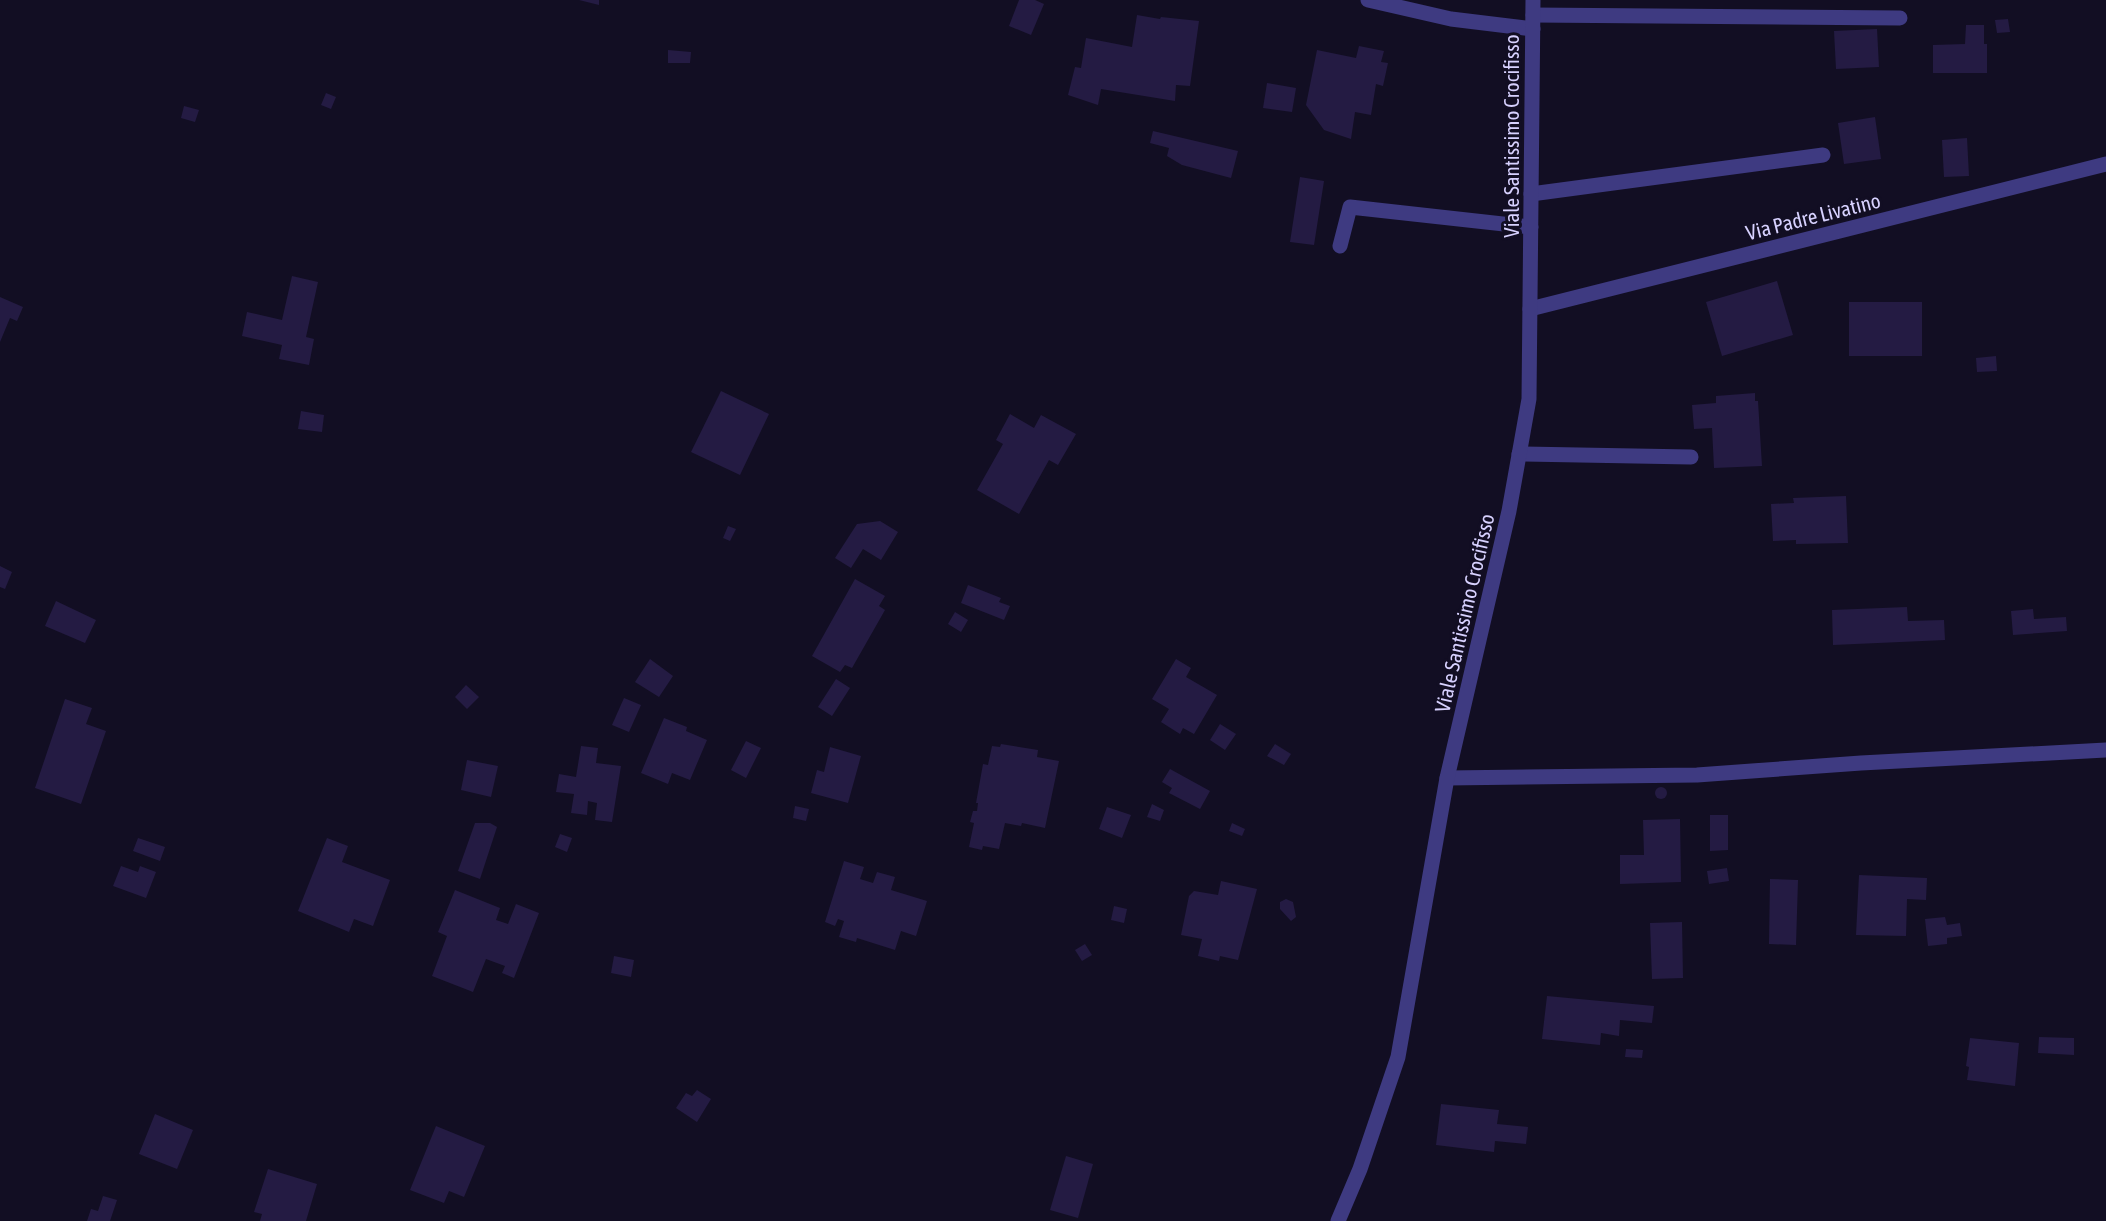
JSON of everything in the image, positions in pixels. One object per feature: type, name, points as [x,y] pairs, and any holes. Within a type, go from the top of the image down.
[{"type":"street","points":[[1368,0],[1451,19],[1533,15],[1900,18]]},
{"type":"street","name":"Viale Santissimo Crocifisso","points":[[1338,1221],[1360,1169],[1398,1057],[1447,778],[1509,511],[1529,399],[1533,15]]},
{"type":"street","points":[[1531,194],[1823,155]]},
{"type":"street","name":"Via Padre Livatino","points":[[1530,309],[2106,164]]},
{"type":"street","points":[[1341,246],[1350,207],[1531,227]]},
{"type":"street","points":[[1519,454],[1691,457]]},
{"type":"street","points":[[1447,778],[1697,775],[1862,763],[2106,750]]},
{"type":"building","points":[[579,0],[599,0],[599,5]]},
{"type":"building","points":[[1019,0],[1035,0],[1044,4],[1031,35],[1009,26]]},
{"type":"building","points":[[1137,15],[1199,21],[1190,86],[1176,85],[1175,101],[1101,89],[1098,105],[1068,95],[1075,67],[1081,68],[1086,38],[1132,47]]},
{"type":"building","points":[[2008,19],[2010,32],[1997,33],[1995,20]]},
{"type":"building","points":[[1966,25],[1984,25],[1984,44],[1987,44],[1987,73],[1933,73],[1933,45],[1965,44]]},
{"type":"building","points":[[1877,29],[1879,67],[1836,69],[1834,31]]},
{"type":"building","points":[[1359,46],[1384,51],[1381,62],[1388,63],[1383,86],[1376,84],[1371,115],[1355,112],[1351,139],[1324,130],[1306,105],[1317,50],[1356,58]]},
{"type":"building","points":[[668,50],[691,52],[690,63],[668,63]]},
{"type":"building","points":[[1267,83],[1296,88],[1292,112],[1263,108]]},
{"type":"building","points":[[326,93],[336,97],[331,109],[321,105]]},
{"type":"building","points":[[184,106],[199,110],[195,122],[181,118]]},
{"type":"building","points":[[1875,117],[1881,159],[1844,164],[1838,123]]},
{"type":"building","points":[[1153,131],[1238,151],[1231,178],[1182,165],[1167,156],[1169,148],[1150,143]]},
{"type":"building","points":[[1967,138],[1969,176],[1944,177],[1942,140]]},
{"type":"building","points":[[1300,177],[1324,181],[1314,245],[1290,242]]},
{"type":"building","points":[[292,276],[318,282],[306,337],[314,339],[309,365],[279,359],[282,345],[242,336],[247,312],[282,320]]},
{"type":"building","points":[[1777,281],[1793,335],[1722,356],[1706,302]]},
{"type":"building","points":[[0,297],[23,307],[17,321],[10,318],[0,342]]},
{"type":"building","points":[[1849,302],[1922,302],[1922,356],[1849,356]]},
{"type":"building","points":[[1996,356],[1997,371],[1977,372],[1976,358]]},
{"type":"building","points":[[721,391],[769,414],[740,475],[691,452]]},
{"type":"building","points":[[1755,393],[1755,401],[1758,401],[1762,466],[1714,468],[1712,428],[1694,429],[1692,405],[1716,403],[1716,396]]},
{"type":"building","points":[[301,411],[324,415],[322,432],[298,429]]},
{"type":"building","points":[[1010,414],[1034,428],[1041,415],[1076,434],[1058,465],[1049,460],[1019,514],[977,490],[1003,444],[996,440]]},
{"type":"building","points":[[1846,496],[1848,543],[1796,544],[1796,540],[1773,541],[1771,504],[1794,503],[1793,498]]},
{"type":"building","points":[[880,521],[898,532],[881,560],[863,549],[851,568],[835,558],[857,524]]},
{"type":"building","points":[[728,526],[736,529],[730,541],[723,538]]},
{"type":"building","points":[[0,566],[12,572],[5,589],[0,587]]},
{"type":"building","points":[[855,579],[885,596],[879,606],[885,610],[852,668],[845,665],[840,672],[812,656]]},
{"type":"building","points":[[968,585],[1001,598],[999,602],[1010,606],[1004,620],[961,603]]},
{"type":"building","points":[[56,601],[96,620],[85,643],[45,626]]},
{"type":"building","points":[[1907,607],[1908,621],[1944,620],[1945,640],[1833,645],[1832,610]]},
{"type":"building","points":[[2033,609],[2034,619],[2066,617],[2067,631],[2013,635],[2011,611]]},
{"type":"building","points":[[955,612],[968,620],[961,632],[948,624]]},
{"type":"building","points":[[650,659],[673,676],[659,697],[635,682]]},
{"type":"building","points":[[1176,659],[1191,668],[1186,677],[1217,695],[1194,734],[1183,728],[1180,734],[1161,722],[1169,709],[1152,699]]},
{"type":"building","points":[[836,679],[850,688],[832,716],[818,707]]},
{"type":"building","points":[[466,685],[479,697],[467,709],[455,697]]},
{"type":"building","points":[[624,698],[641,705],[629,732],[612,725]]},
{"type":"building","points":[[65,699],[92,708],[86,724],[106,731],[81,804],[35,788]]},
{"type":"building","points":[[664,718],[687,727],[686,731],[707,740],[690,780],[672,773],[668,784],[641,773]]},
{"type":"building","points":[[1220,724],[1236,734],[1225,750],[1210,740]]},
{"type":"building","points":[[746,741],[761,748],[746,778],[731,770]]},
{"type":"building","points":[[1001,744],[1038,750],[1037,757],[1059,761],[1045,828],[1022,823],[1021,826],[1005,823],[999,849],[983,846],[982,850],[969,847],[974,823],[970,822],[973,811],[977,811],[978,803],[976,803],[983,764],[988,765],[992,746],[1000,747]]},
{"type":"building","points":[[1275,744],[1291,754],[1284,765],[1267,756]]},
{"type":"building","points":[[581,746],[598,748],[596,763],[621,766],[612,822],[595,820],[597,803],[588,801],[587,815],[571,813],[574,794],[556,792],[559,774],[576,777]]},
{"type":"building","points":[[830,747],[861,756],[848,803],[811,793],[817,770],[824,772]]},
{"type":"building","points":[[467,760],[498,766],[491,797],[461,790]]},
{"type":"building","points":[[1170,769],[1210,791],[1200,809],[1169,793],[1172,788],[1162,782]]},
{"type":"building","points":[[1663,787],[1667,793],[1663,799],[1659,799],[1655,791]]},
{"type":"building","points":[[1152,804],[1164,810],[1160,821],[1147,817]]},
{"type":"building","points":[[795,806],[809,809],[806,821],[793,818]]},
{"type":"building","points":[[1107,807],[1131,815],[1122,838],[1099,829]]},
{"type":"building","points":[[1710,815],[1728,815],[1728,850],[1710,851]]},
{"type":"building","points":[[1680,819],[1681,882],[1620,884],[1620,855],[1644,855],[1643,820]]},
{"type":"building","points":[[475,823],[490,823],[497,827],[480,879],[458,871]]},
{"type":"building","points":[[1232,823],[1245,829],[1242,836],[1229,831]]},
{"type":"building","points":[[560,834],[572,838],[567,852],[555,847]]},
{"type":"building","points":[[138,838],[165,847],[160,861],[133,851]]},
{"type":"building","points":[[327,838],[348,846],[342,862],[390,880],[373,926],[354,919],[349,932],[298,911]]},
{"type":"building","points":[[844,861],[864,867],[860,879],[873,883],[877,872],[895,877],[891,890],[927,901],[916,936],[901,931],[895,950],[857,938],[856,942],[839,937],[844,921],[838,919],[835,926],[825,922]]},
{"type":"building","points":[[121,866],[138,872],[140,866],[156,872],[146,898],[113,886]]},
{"type":"building","points":[[1727,868],[1729,881],[1709,884],[1707,871]]},
{"type":"building","points":[[1859,875],[1927,878],[1926,900],[1907,899],[1906,936],[1856,935]]},
{"type":"building","points":[[1770,879],[1798,880],[1796,945],[1769,944]]},
{"type":"building","points":[[1221,881],[1257,889],[1238,960],[1220,956],[1219,961],[1198,956],[1202,939],[1181,935],[1189,896],[1194,891],[1218,895]]},
{"type":"building","points":[[455,890],[500,908],[496,920],[508,924],[516,904],[539,913],[514,978],[502,973],[505,966],[486,959],[473,992],[432,976],[447,936],[438,932]]},
{"type":"building","points":[[1286,899],[1293,902],[1296,917],[1291,921],[1280,909],[1280,902]]},
{"type":"building","points":[[1114,906],[1127,909],[1124,923],[1111,920]]},
{"type":"building","points":[[1945,917],[1947,925],[1960,923],[1962,936],[1947,938],[1947,944],[1928,946],[1925,919]]},
{"type":"building","points":[[1682,922],[1683,978],[1652,979],[1650,923]]},
{"type":"building","points":[[1085,944],[1092,955],[1082,961],[1075,950]]},
{"type":"building","points":[[614,956],[634,960],[631,977],[611,973]]},
{"type":"building","points":[[1547,996],[1654,1006],[1652,1023],[1620,1020],[1619,1036],[1601,1033],[1600,1045],[1542,1039]]},
{"type":"building","points":[[2039,1037],[2074,1038],[2074,1055],[2038,1053]]},
{"type":"building","points":[[1970,1038],[2019,1043],[2015,1086],[1967,1080],[1969,1067],[1966,1066]]},
{"type":"building","points":[[1626,1049],[1643,1050],[1642,1058],[1625,1057]]},
{"type":"building","points":[[697,1090],[711,1099],[697,1122],[676,1108],[686,1093],[692,1096]]},
{"type":"building","points":[[1441,1104],[1499,1110],[1497,1124],[1528,1127],[1526,1144],[1495,1141],[1494,1152],[1436,1145]]},
{"type":"building","points":[[155,1114],[193,1130],[177,1169],[139,1154]]},
{"type":"building","points":[[436,1126],[485,1146],[464,1197],[449,1191],[444,1203],[410,1190]]},
{"type":"building","points":[[1066,1156],[1093,1164],[1078,1218],[1050,1210]]},
{"type":"building","points":[[268,1169],[317,1184],[306,1221],[260,1221],[262,1214],[254,1212]]},
{"type":"building","points":[[103,1196],[117,1200],[110,1221],[87,1221],[91,1209],[98,1211]]}]
